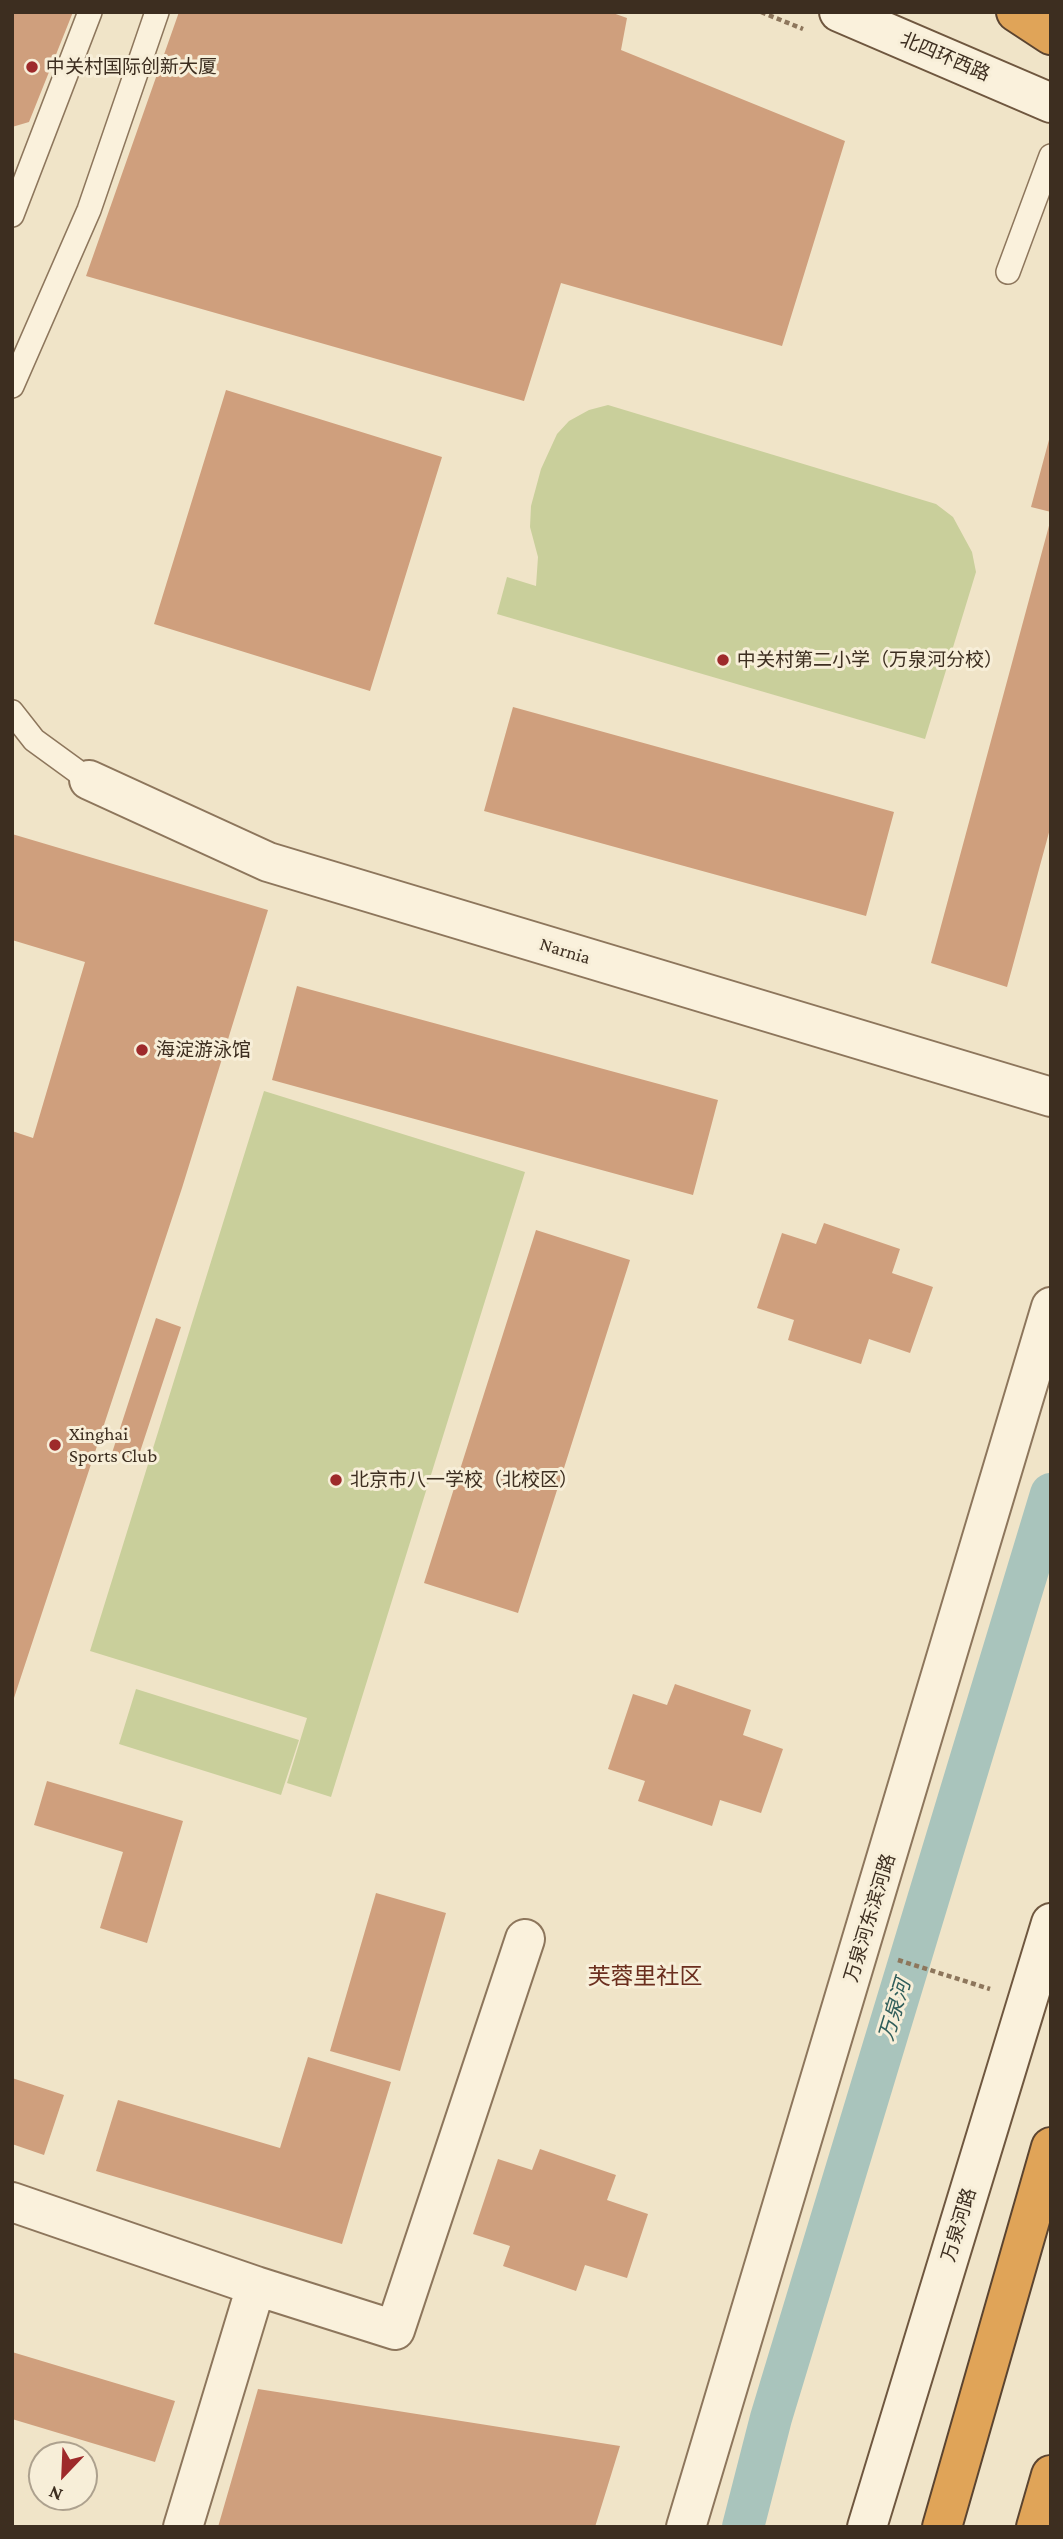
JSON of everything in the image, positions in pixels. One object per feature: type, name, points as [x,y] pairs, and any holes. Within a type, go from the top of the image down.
[{"type":"highway","points":[[1016,12],[1051,35]]},
{"type":"highway","points":[[942,2527],[1051,2147]]},
{"type":"highway","points":[[1035,2527],[1051,2475]]},
{"type":"street","name":"北四环西路","points":[[839,12],[1051,103]]},
{"type":"street","name":"Narnia","points":[[89,780],[268,862],[1051,1097]]},
{"type":"street","name":"万泉河东滨河路","points":[[685,2527],[861,1949],[1051,1307]]},
{"type":"street","name":"万泉河路","points":[[867,2527],[1051,1923]]},
{"type":"street","points":[[12,2202],[256,2286],[395,2330],[525,1939]]},
{"type":"street","points":[[183,2527],[256,2286]]},
{"type":"lane","points":[[12,215],[90,12]]},
{"type":"lane","points":[[12,386],[89,210],[157,12]]},
{"type":"lane","points":[[1008,272],[1051,156]]},
{"type":"lane","points":[[12,712],[34,740],[89,780]]},
{"type":"path","points":[[861,1949],[1027,2000]]},
{"type":"green space","points":[[608,405],[936,504],[953,517],[972,552],[976,572],[925,739],[497,614],[507,577],[536,586],[538,557],[530,527],[531,506],[541,469],[557,434],[569,421],[589,410]]},
{"type":"green space","points":[[264,1091],[525,1172],[331,1797],[287,1783],[307,1718],[90,1651]]},
{"type":"green space","points":[[136,1689],[299,1740],[281,1795],[119,1744]]},
{"type":"building","name":"中关村国际创新大厦","points":[[12,12],[73,12],[29,122],[12,127]]},
{"type":"building","points":[[179,12],[610,12],[627,18],[621,50],[845,141],[782,346],[561,283],[524,401],[86,276]]},
{"type":"building","points":[[226,390],[442,457],[370,691],[154,624]]},
{"type":"building","points":[[1051,437],[1051,512],[1031,507]]},
{"type":"building","points":[[1050,522],[1051,825],[1007,987],[931,963]]},
{"type":"building","points":[[513,707],[894,812],[866,916],[484,811]]},
{"type":"building","points":[[12,834],[268,910],[182,1188],[13,1701],[12,1131],[33,1138],[85,962],[12,940]]},
{"type":"building","points":[[297,986],[718,1100],[693,1195],[272,1080]]},
{"type":"building","points":[[824,1223],[900,1249],[892,1273],[933,1287],[910,1353],[869,1339],[861,1364],[788,1340],[794,1320],[757,1308],[782,1233],[816,1244]]},
{"type":"building","points":[[536,1230],[630,1260],[518,1613],[424,1583]]},
{"type":"building","points":[[156,1318],[181,1327],[137,1461],[112,1453]]},
{"type":"building","points":[[675,1684],[751,1710],[743,1735],[783,1749],[761,1813],[720,1800],[712,1826],[638,1801],[645,1781],[608,1769],[633,1694],[667,1705]]},
{"type":"building","points":[[47,1781],[183,1821],[147,1943],[100,1928],[123,1852],[34,1825]]},
{"type":"building","points":[[376,1893],[446,1913],[400,2071],[330,2051]]},
{"type":"building","points":[[308,2057],[391,2082],[342,2244],[96,2171],[118,2100],[280,2148]]},
{"type":"building","points":[[12,2078],[64,2095],[44,2155],[12,2144]]},
{"type":"building","points":[[540,2149],[616,2175],[607,2200],[648,2214],[627,2278],[585,2265],[576,2291],[503,2266],[510,2246],[473,2234],[498,2159],[532,2170]]},
{"type":"building","points":[[12,2352],[175,2401],[155,2462],[98,2445],[98,2441],[85,2441],[12,2419]]},
{"type":"building","points":[[258,2389],[620,2446],[595,2527],[218,2527]]},
{"type":"waterway","name":"万泉河","points":[[743,2527],[771,2418],[1051,1494]]},
{"type":"place","name":"中关村国际创新大厦","points":[[32,67]]},
{"type":"place","name":"中关村第二小学（万泉河分校）","points":[[723,660]]},
{"type":"place","name":"海淀游泳馆","points":[[142,1050]]},
{"type":"place","name":"Xinghai Sports Club","points":[[55,1445]]},
{"type":"place","name":"北京市八一学校（北校区）","points":[[336,1480]]},
{"type":"district","name":"芙蓉里社区","points":[[645,1977]]}]
